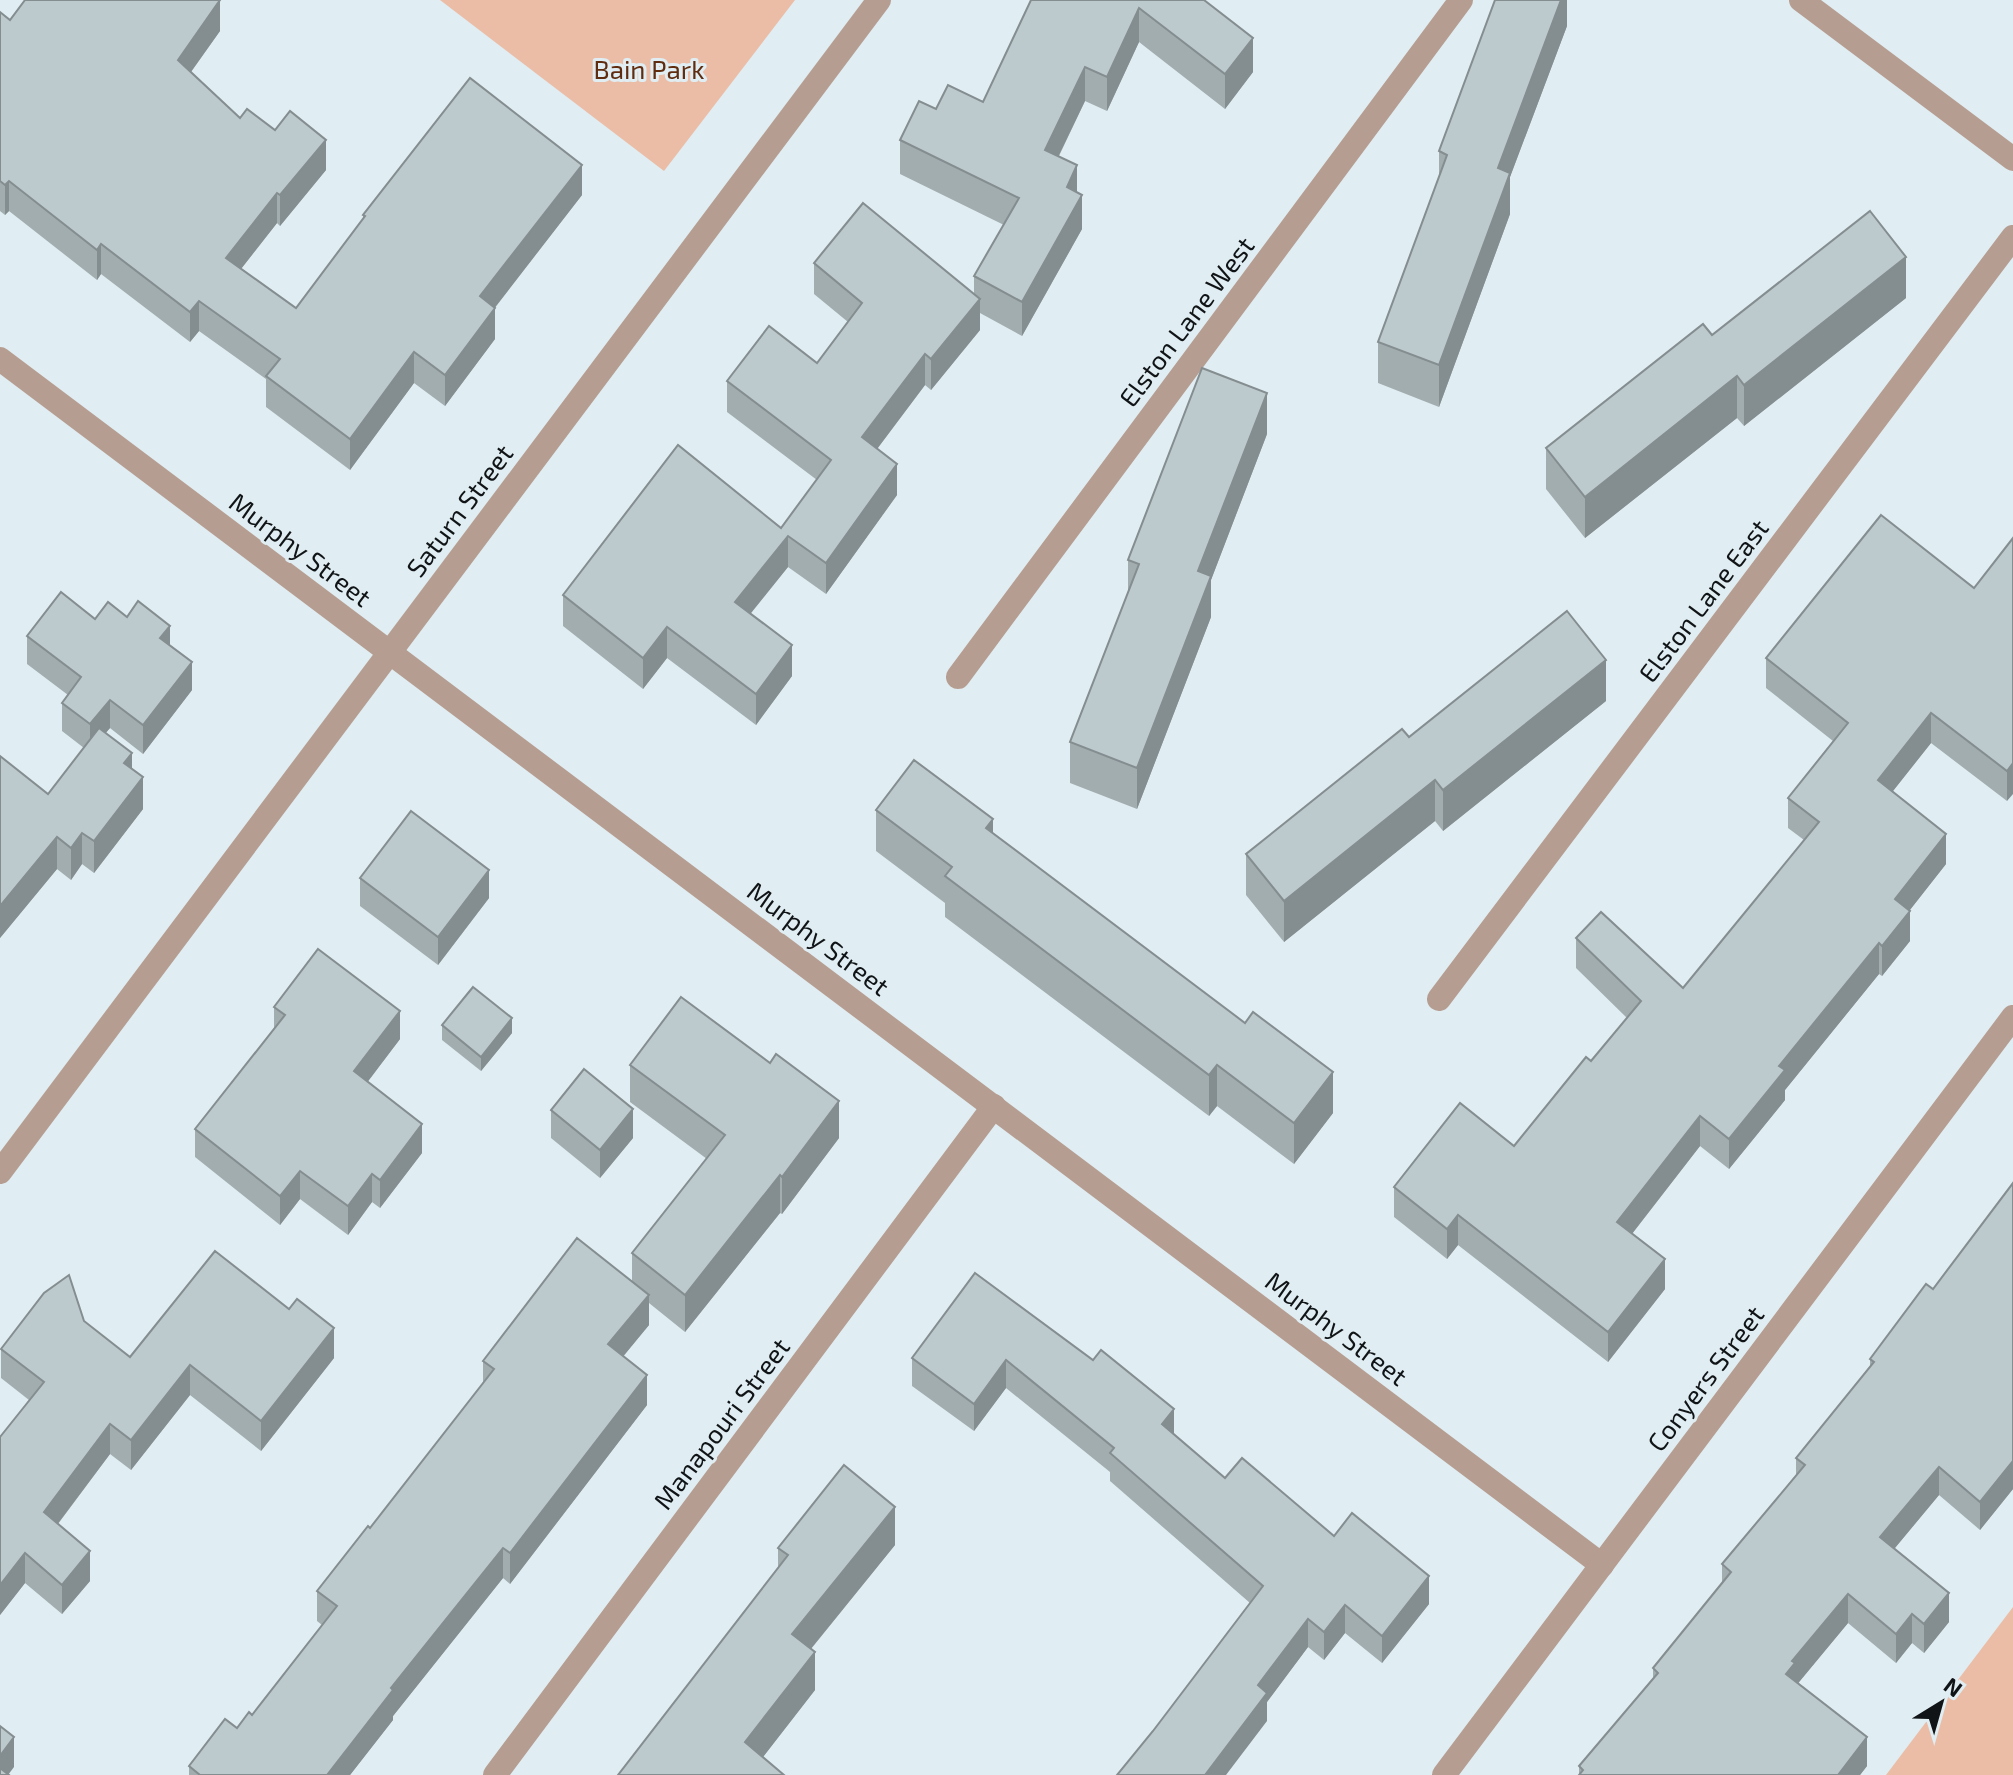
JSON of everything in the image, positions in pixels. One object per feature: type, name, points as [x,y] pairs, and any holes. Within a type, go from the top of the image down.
[{"type":"street","name":"Saturn Street","points":[[0,1172],[879,0]]},
{"type":"street","name":"Elston Lane West","points":[[958,677],[1461,0]]},
{"type":"street","points":[[1801,0],[2013,159]]},
{"type":"street","name":"Elston Lane East","points":[[1439,999],[2013,237]]},
{"type":"street","name":"Murphy Street","points":[[0,359],[1602,1565]]},
{"type":"street","name":"Conyers Street","points":[[1444,1775],[2013,1017]]},
{"type":"street","name":"Manapouri Street","points":[[495,1775],[994,1106]]},
{"type":"green space","name":"Bain Park","points":[[440,0],[795,0],[664,171]]},
{"type":"green space","points":[[2013,1607],[2013,1775],[1886,1775]]},
{"type":"building","points":[[25,0],[220,0],[178,60],[240,118],[247,109],[275,130],[290,111],[326,140],[280,195],[277,193],[226,258],[296,308],[363,215],[470,78],[582,165],[480,296],[495,308],[445,375],[414,352],[350,439],[266,376],[280,359],[199,301],[190,312],[101,244],[97,250],[9,181],[5,185],[0,181],[0,12],[10,20]]},
{"type":"building","points":[[1031,0],[1204,0],[1253,38],[1225,74],[1139,8],[1107,77],[1085,67],[1045,150],[1077,165],[1067,187],[1082,195],[1022,302],[974,276],[1019,198],[900,140],[919,101],[936,109],[948,85],[983,102]]},
{"type":"building","points":[[1495,0],[1561,0],[1498,168],[1510,173],[1439,365],[1378,342],[1447,155],[1439,151]]},
{"type":"building","points":[[863,203],[980,299],[931,359],[925,354],[862,437],[897,464],[826,563],[788,536],[735,602],[792,645],[756,694],[667,627],[643,658],[563,595],[678,445],[781,528],[831,460],[727,381],[769,326],[817,363],[862,303],[814,263]]},
{"type":"building","points":[[1870,211],[1906,257],[1744,385],[1737,376],[1585,497],[1546,448],[1703,324],[1712,335]]},
{"type":"building","points":[[1202,368],[1267,393],[1198,571],[1211,576],[1137,768],[1070,742],[1139,564],[1128,560]]},
{"type":"building","points":[[1881,515],[1974,588],[2013,538],[2013,763],[2007,771],[1931,713],[1878,780],[1946,834],[1895,899],[1910,911],[1882,946],[1879,943],[1779,1066],[1785,1070],[1729,1139],[1700,1116],[1617,1222],[1665,1259],[1608,1332],[1458,1215],[1447,1229],[1394,1187],[1460,1103],[1514,1146],[1586,1057],[1591,1061],[1641,1001],[1576,938],[1601,912],[1683,988],[1819,822],[1788,798],[1848,723],[1766,658]]},
{"type":"building","points":[[61,592],[95,619],[108,602],[127,617],[138,601],[170,626],[160,638],[192,662],[143,725],[110,700],[90,724],[62,703],[81,677],[27,636]]},
{"type":"building","points":[[1567,611],[1606,660],[1443,790],[1435,780],[1284,901],[1246,854],[1402,729],[1409,737]]},
{"type":"building","points":[[99,728],[132,753],[124,763],[143,777],[94,841],[82,833],[71,848],[57,837],[0,906],[0,756],[48,794]]},
{"type":"building","points":[[914,760],[993,819],[986,828],[1245,1023],[1253,1012],[1333,1072],[1294,1123],[1217,1065],[1209,1075],[945,876],[952,867],[876,810]]},
{"type":"building","points":[[411,811],[489,870],[438,937],[360,878]]},
{"type":"building","points":[[318,949],[400,1011],[354,1071],[422,1124],[380,1180],[372,1174],[348,1206],[300,1171],[280,1196],[195,1129],[285,1015],[274,1007]]},
{"type":"building","points":[[473,987],[512,1018],[481,1057],[442,1025]]},
{"type":"building","points":[[681,997],[770,1063],[776,1054],[839,1101],[782,1177],[780,1175],[685,1295],[632,1253],[725,1135],[630,1065]]},
{"type":"building","points":[[584,1069],[633,1109],[600,1150],[551,1110]]},
{"type":"building","points":[[2013,1183],[2013,1461],[1980,1502],[1939,1467],[1880,1537],[1949,1593],[1924,1624],[1912,1614],[1896,1634],[1848,1594],[1792,1661],[1795,1663],[1786,1674],[1867,1737],[1838,1775],[1579,1775],[1583,1770],[1579,1766],[1658,1673],[1653,1668],[1731,1572],[1722,1564],[1805,1465],[1796,1458],[1874,1362],[1870,1359],[1926,1284],[1933,1289]]},
{"type":"building","points":[[577,1238],[649,1295],[608,1344],[647,1375],[510,1553],[503,1548],[391,1688],[393,1690],[327,1775],[200,1775],[189,1766],[225,1719],[237,1728],[249,1712],[252,1715],[337,1606],[317,1591],[494,1369],[483,1361]]},
{"type":"building","points":[[215,1251],[289,1309],[297,1299],[334,1328],[261,1421],[190,1365],[131,1440],[110,1424],[44,1512],[90,1551],[62,1585],[25,1553],[0,1585],[0,1437],[44,1382],[1,1349],[44,1293],[69,1275],[84,1321],[130,1357]]},
{"type":"building","points":[[975,1273],[1093,1360],[1101,1350],[1174,1409],[1162,1424],[1225,1478],[1242,1458],[1334,1536],[1352,1513],[1429,1576],[1382,1636],[1345,1605],[1324,1632],[1308,1619],[1258,1685],[1267,1693],[1205,1775],[1117,1775],[1263,1586],[1110,1453],[1114,1448],[1006,1360],[974,1404],[912,1358]]},
{"type":"building","points":[[844,1465],[895,1507],[792,1634],[815,1652],[745,1742],[784,1775],[618,1775],[788,1555],[778,1548]]},
{"type":"building","points":[[0,1726],[14,1737],[0,1756]]}]
